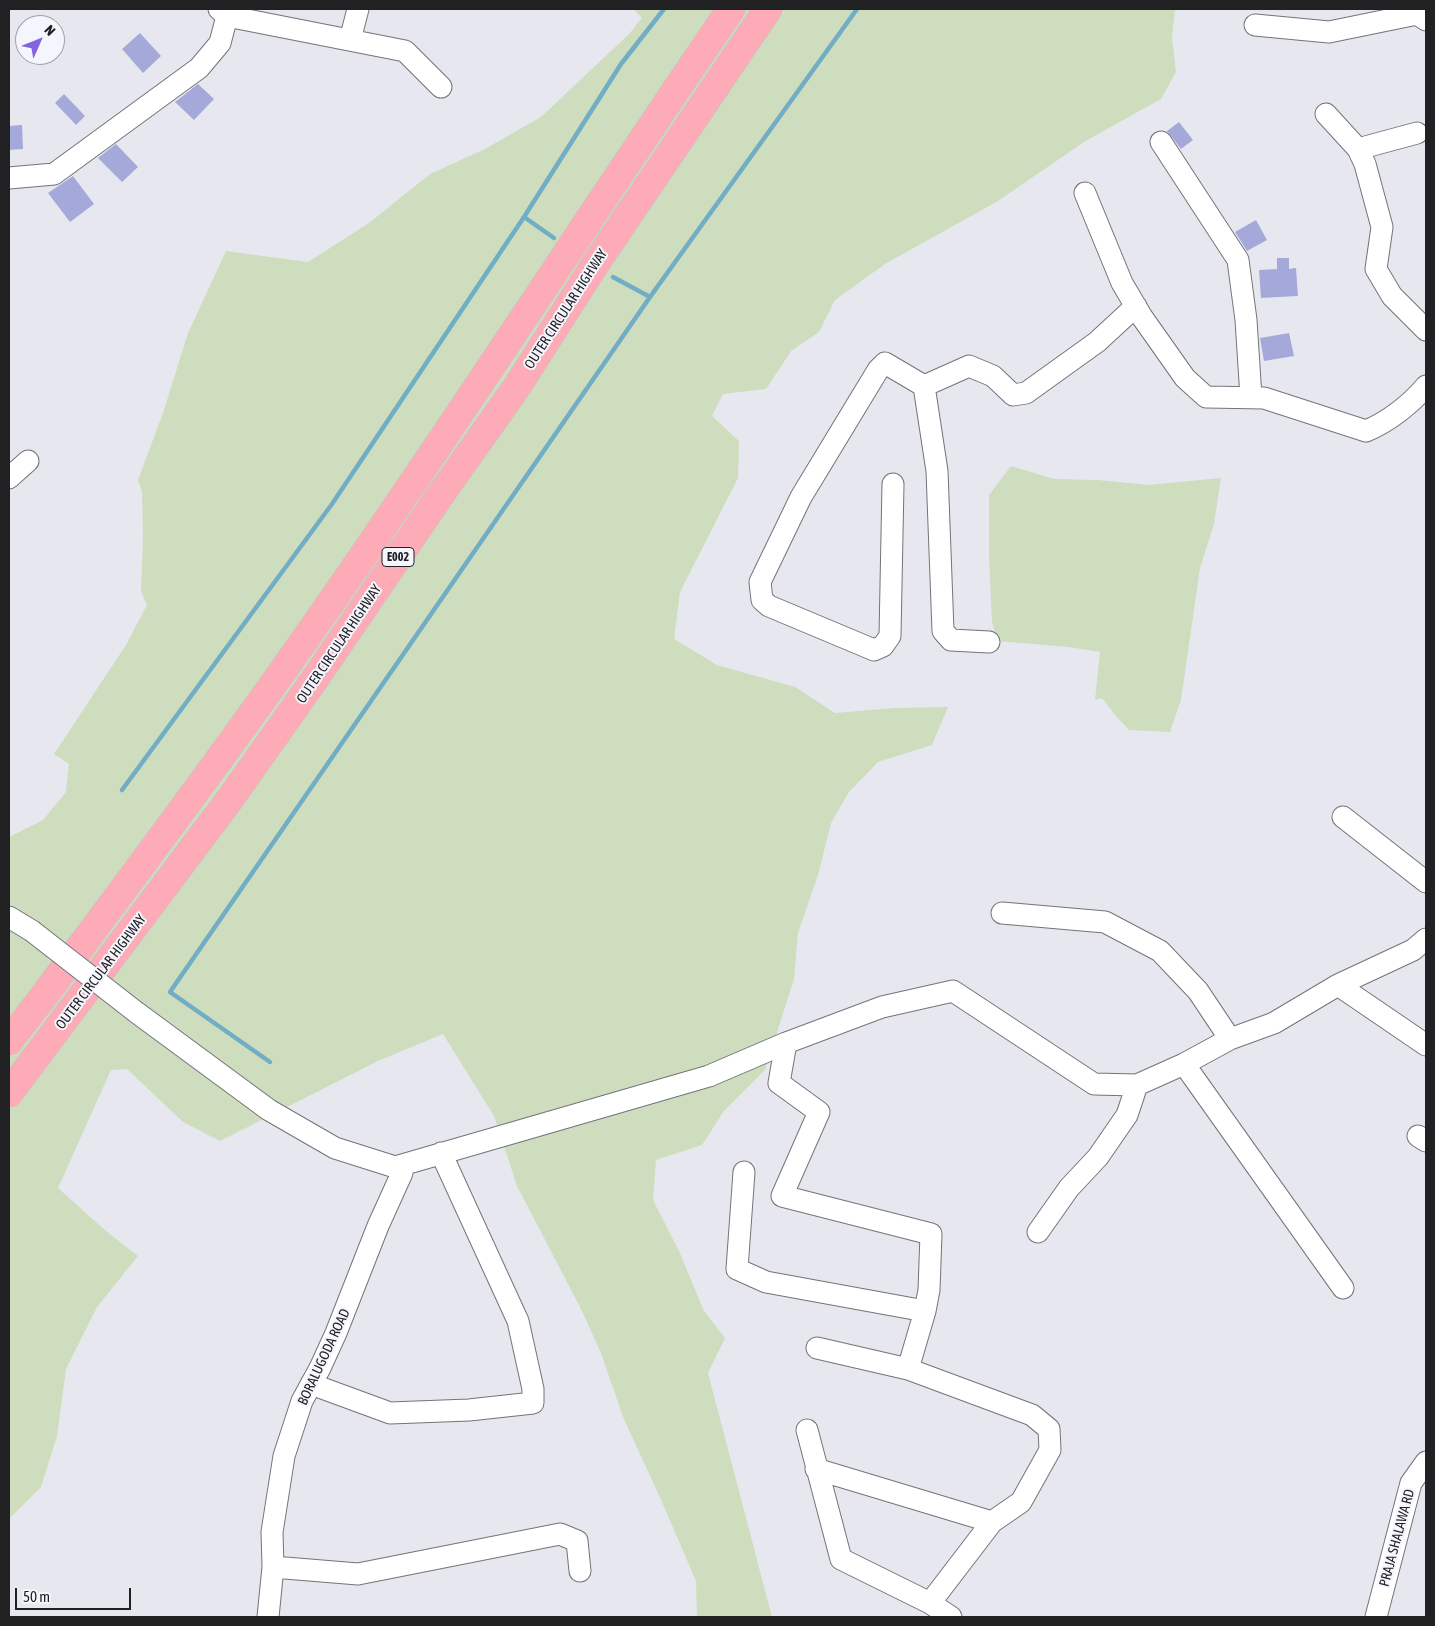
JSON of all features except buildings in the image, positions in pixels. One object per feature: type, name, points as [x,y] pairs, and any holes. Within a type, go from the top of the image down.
[{"type":"highway","name":"E002","points":[[9,1041],[58,978],[299,649],[502,352],[731,9]]},
{"type":"highway","name":"OUTER CIRCULAR HIGHWAY","points":[[9,1093],[230,799],[319,673],[516,388],[598,260],[768,9]]},
{"type":"street","points":[[350,40],[358,9]]},
{"type":"street","points":[[9,178],[54,174],[199,68],[220,43],[223,12],[406,51],[441,87]]},
{"type":"street","points":[[1255,25],[1329,32],[1417,14],[1426,20]]},
{"type":"street","points":[[1326,114],[1358,149],[1365,164],[1382,227],[1376,269],[1392,296],[1426,330]]},
{"type":"street","points":[[1358,149],[1417,133]]},
{"type":"street","points":[[1161,142],[1238,260],[1246,320],[1251,398]]},
{"type":"street","points":[[1085,193],[1122,284],[1185,378],[1206,397],[1264,398],[1366,430],[1378,426],[1426,386]]},
{"type":"street","points":[[924,386],[969,366],[993,376],[1014,395],[1026,393],[1097,342],[1136,306]]},
{"type":"street","points":[[893,484],[890,636],[883,646],[874,650],[769,606],[762,600],[760,582],[800,497],[878,370],[885,363],[924,386]]},
{"type":"street","points":[[924,386],[937,471],[943,631],[951,640],[989,642]]},
{"type":"street","points":[[9,478],[28,461]]},
{"type":"street","points":[[1343,818],[1426,882]]},
{"type":"street","points":[[1002,913],[1105,922],[1160,951],[1198,991],[1230,1039]]},
{"type":"street","points":[[9,917],[32,931],[136,1012],[269,1110],[335,1148],[395,1167],[709,1076],[786,1043],[882,1008],[954,990],[1094,1084],[1137,1085],[1184,1064],[1230,1039],[1274,1023],[1338,986],[1413,950],[1426,939]]},
{"type":"street","points":[[1338,986],[1426,1044]]},
{"type":"street","points":[[786,1043],[779,1084],[819,1112],[782,1196],[931,1234],[929,1290],[925,1311],[908,1369]]},
{"type":"street","points":[[1184,1064],[1342,1288]]},
{"type":"street","points":[[1038,1232],[1069,1188],[1098,1157],[1127,1115],[1137,1085]]},
{"type":"street","points":[[311,1384],[390,1413],[469,1410],[533,1403],[533,1389],[518,1321],[441,1153]]},
{"type":"street","name":"BORALUGODA ROAD","points":[[268,1617],[273,1567],[272,1532],[284,1456],[302,1401],[340,1324],[378,1226],[402,1174],[395,1167]]},
{"type":"street","points":[[744,1172],[737,1269],[766,1282],[925,1311]]},
{"type":"street","points":[[817,1348],[908,1369],[1032,1414],[1049,1429],[1050,1450],[1020,1502],[992,1522],[930,1603]]},
{"type":"street","points":[[807,1430],[841,1559],[930,1603],[951,1617]]},
{"type":"street","name":"PRAJA SHALAWA RD","points":[[1376,1617],[1411,1483],[1426,1462]]},
{"type":"street","points":[[816,1469],[992,1522]]},
{"type":"street","points":[[273,1567],[358,1574],[560,1534],[577,1541],[580,1571]]},
{"type":"green space","points":[[633,9],[1175,9],[1172,38],[1176,72],[1161,99],[1084,142],[998,201],[885,264],[835,300],[819,332],[791,351],[766,389],[723,394],[712,416],[739,441],[738,478],[680,592],[674,639],[717,665],[795,687],[835,713],[895,708],[948,707],[932,745],[878,762],[849,792],[831,823],[818,875],[798,933],[794,979],[765,1070],[724,1111],[702,1145],[656,1160],[653,1200],[679,1251],[704,1311],[725,1338],[708,1373],[772,1617],[697,1617],[696,1581],[623,1417],[601,1353],[580,1307],[517,1186],[494,1116],[443,1034],[378,1061],[220,1141],[183,1122],[127,1069],[111,1070],[58,1188],[106,1231],[138,1256],[97,1307],[66,1369],[57,1436],[41,1487],[9,1519],[9,837],[43,820],[66,792],[69,764],[54,754],[126,645],[147,605],[141,591],[142,492],[138,480],[163,413],[188,333],[226,251],[308,262],[369,223],[430,174],[485,149],[541,117],[629,34],[642,18]]},
{"type":"green space","points":[[1011,466],[1054,479],[1098,480],[1149,485],[1221,478],[1214,524],[1200,568],[1181,700],[1170,732],[1129,730],[1102,698],[1095,700],[1100,652],[1069,647],[997,641],[992,622],[989,495]]},
{"type":"waterway","points":[[122,790],[332,504],[524,217],[621,64],[664,9]]},
{"type":"waterway","points":[[270,1062],[170,992],[650,297],[857,9]]},
{"type":"waterway","points":[[524,217],[554,238]]},
{"type":"waterway","points":[[613,277],[650,297]]}]
